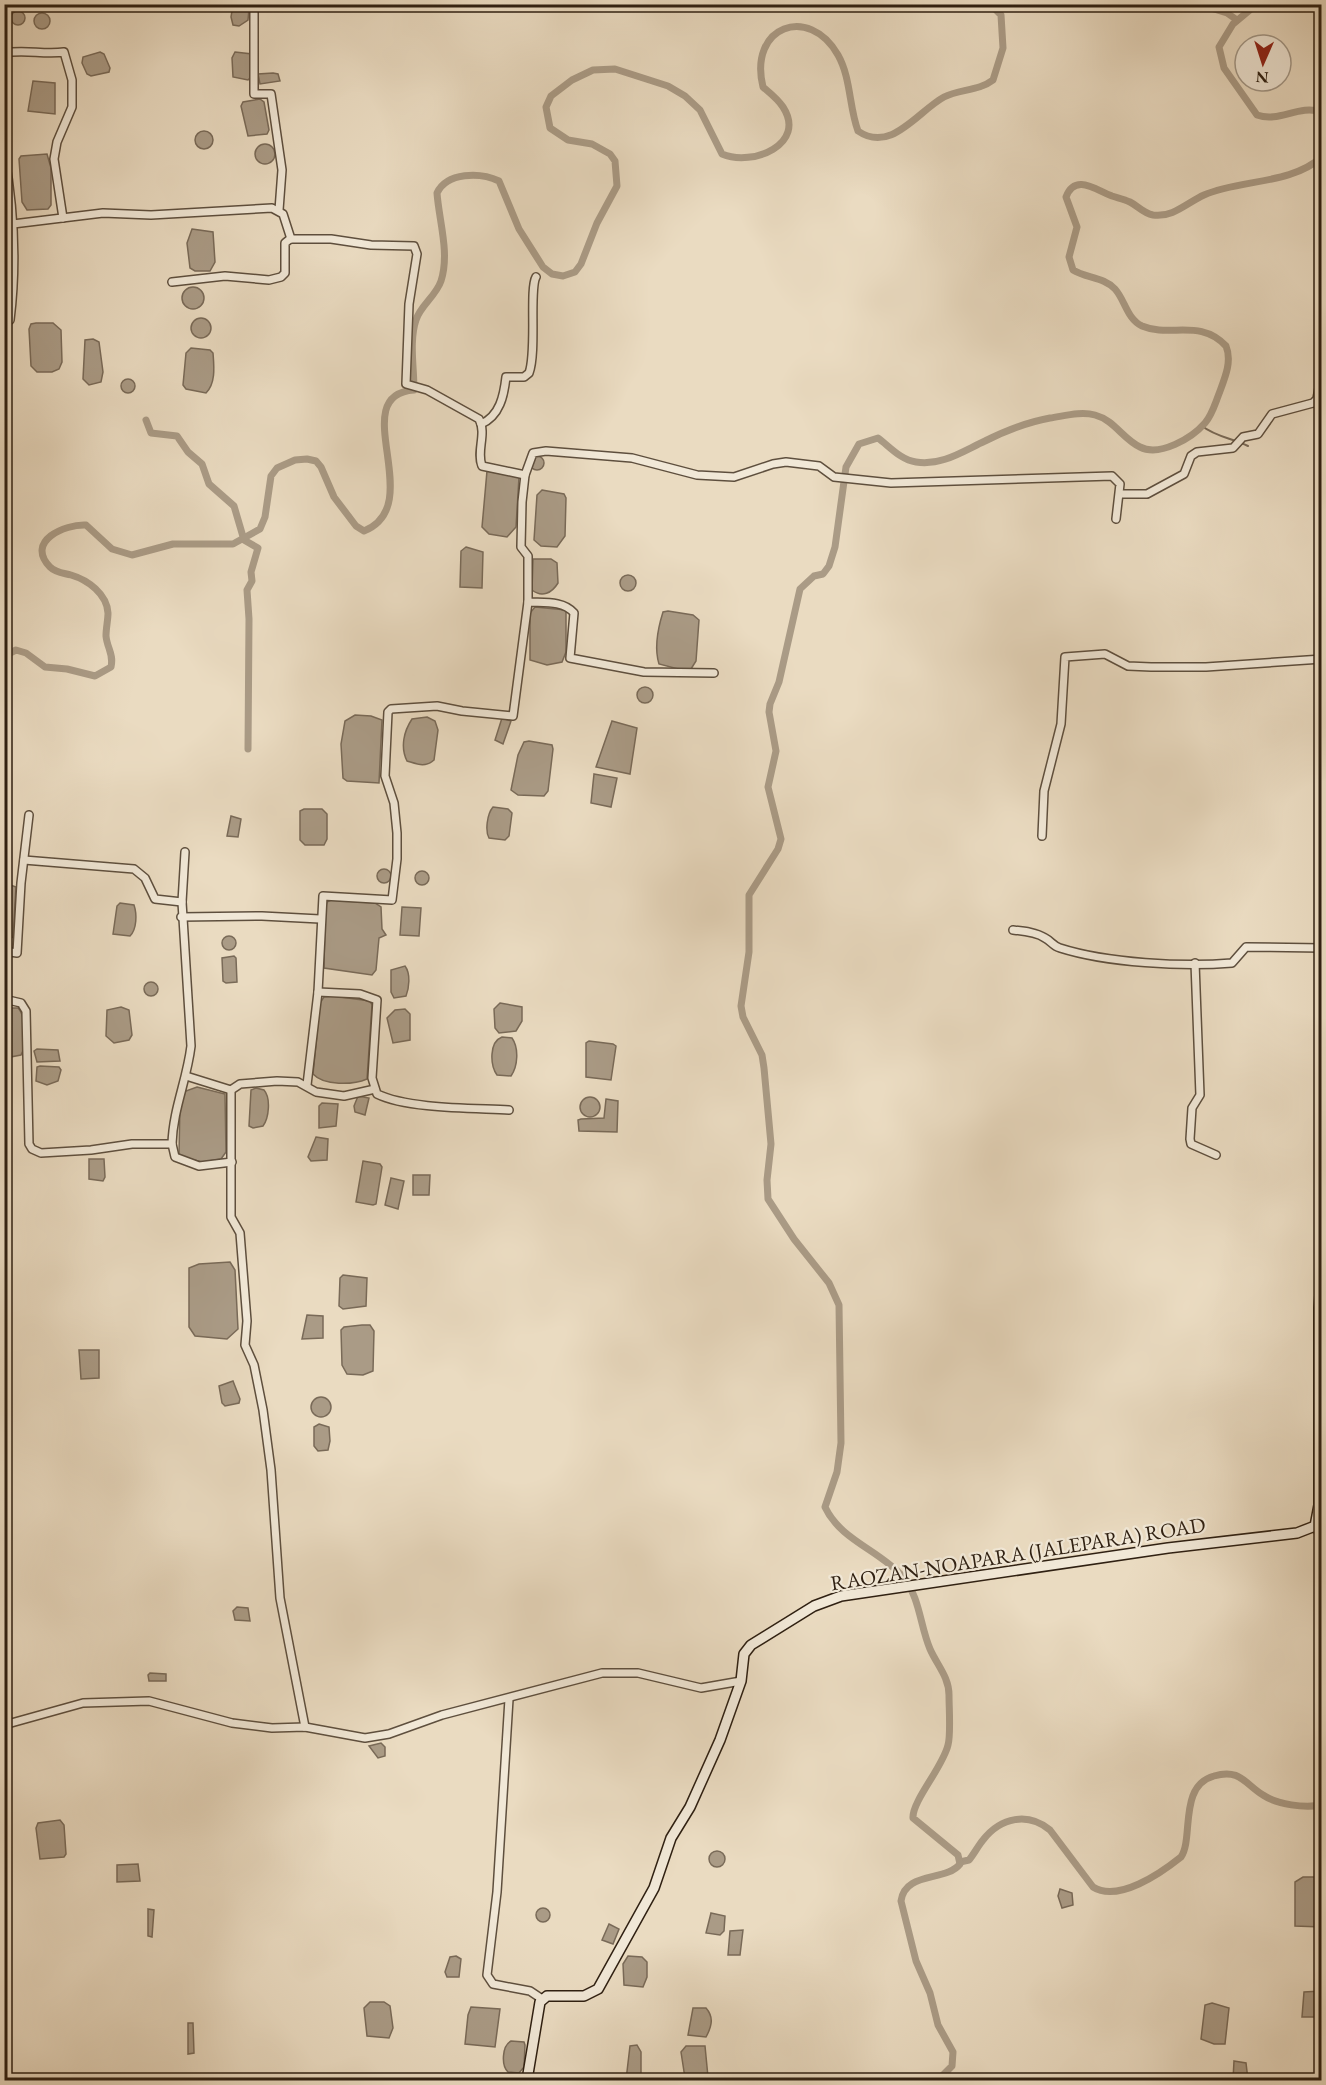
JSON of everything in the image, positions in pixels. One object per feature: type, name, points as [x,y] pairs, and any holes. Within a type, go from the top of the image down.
[{"type":"main road","points":[[1315,1526],[1319,1505],[1319,1308],[1322,1271]]},
{"type":"main road","name":"RAOZAN-NOAPARA (JALEPARA) ROAD","points":[[542,1999],[550,1995],[588,1995],[601,1985],[654,1888],[671,1838],[690,1807],[720,1740],[741,1682],[744,1654],[751,1645],[814,1606],[841,1596],[1168,1548],[1306,1532],[1315,1526]]},
{"type":"main road","points":[[527,2080],[535,2017],[542,1999]]},
{"type":"street","points":[[258,4],[254,8],[254,94],[271,94],[282,170],[279,210],[287,221],[291,239]]},
{"type":"street","points":[[4,53],[32,52],[47,55],[64,52],[72,80],[72,107],[57,142],[54,159],[63,218]]},
{"type":"street","points":[[4,153],[13,224],[14,288],[10,320]]},
{"type":"street","points":[[13,224],[103,213],[151,215],[228,209],[279,210]]},
{"type":"street","points":[[172,282],[225,276],[270,280],[281,277],[285,273],[285,243],[291,239],[332,239],[370,245],[414,246],[417,250],[407,334],[406,384],[418,387],[479,419],[481,424],[479,458],[482,466],[525,475]]},
{"type":"street","points":[[481,424],[494,417],[505,389],[506,376],[524,377],[529,374],[534,313],[532,284],[536,277]]},
{"type":"street","points":[[1120,494],[1147,494],[1184,474],[1191,456],[1197,452],[1237,443],[1258,434],[1272,414],[1313,403],[1319,391],[1322,372]]},
{"type":"street","points":[[307,1085],[318,992],[323,896],[392,900],[397,859],[397,833],[394,802],[385,776],[388,712],[391,709],[437,706],[513,716],[528,602],[528,556],[521,547],[525,475],[530,457],[538,451],[632,458],[697,475],[734,477],[773,464],[819,466],[834,477],[851,480],[912,484],[1112,476],[1120,484],[1116,519]]},
{"type":"street","points":[[528,602],[569,607],[573,613],[570,658],[644,672],[714,673]]},
{"type":"street","points":[[1042,836],[1044,791],[1061,724],[1065,657],[1104,654],[1128,666],[1173,667],[1322,658]]},
{"type":"street","points":[[4,951],[17,953],[29,815]]},
{"type":"street","points":[[186,852],[182,917],[191,1046],[186,1076],[176,1102],[172,1144],[175,1157],[191,1164],[232,1162]]},
{"type":"street","points":[[24,860],[134,869],[145,878],[155,899],[182,902]]},
{"type":"street","points":[[182,917],[262,916],[320,919]]},
{"type":"street","points":[[1013,930],[1038,934],[1059,948],[1112,959],[1232,963],[1246,948],[1255,946],[1322,948]]},
{"type":"street","points":[[1195,963],[1200,1095],[1191,1108],[1190,1139],[1191,1144],[1199,1149],[1216,1155]]},
{"type":"street","points":[[318,992],[360,994],[377,1000],[372,1077],[377,1094],[412,1103],[509,1110]]},
{"type":"street","points":[[4,999],[21,1003],[26,1011],[29,1144],[32,1149],[41,1153],[91,1150],[132,1144],[172,1144]]},
{"type":"street","points":[[186,1076],[231,1090]]},
{"type":"street","points":[[231,1090],[240,1084],[277,1081],[307,1085],[316,1092],[344,1096],[375,1089]]},
{"type":"street","points":[[231,1090],[231,1216],[240,1233],[247,1321],[245,1345],[254,1365],[263,1410],[271,1470],[280,1599],[305,1727]]},
{"type":"street","points":[[1315,1526],[1322,1539]]},
{"type":"street","points":[[4,1725],[83,1703],[135,1700],[149,1701],[207,1718],[253,1727],[305,1727],[347,1736],[372,1737],[389,1734],[442,1715],[611,1672],[656,1676],[701,1688],[741,1682]]},
{"type":"street","points":[[509,1699],[497,1892],[487,1975],[493,1984],[530,1991],[542,1999]]},
{"type":"shaded area","points":[[233,5],[245,5],[249,9],[248,20],[239,26],[233,25],[231,17]]},
{"type":"shaded area","points":[[15,11],[21,11],[25,18],[21,25],[15,25],[11,21],[11,15]]},
{"type":"shaded area","points":[[39,13],[45,13],[50,21],[48,27],[39,29],[34,24],[34,18]]},
{"type":"shaded area","points":[[100,52],[104,54],[110,68],[109,72],[91,76],[87,74],[82,63],[83,57]]},
{"type":"shaded area","points":[[235,52],[252,54],[251,77],[248,80],[233,77],[232,58]]},
{"type":"shaded area","points":[[258,74],[278,74],[280,81],[260,84]]},
{"type":"shaded area","points":[[33,81],[55,83],[55,114],[28,111]]},
{"type":"shaded area","points":[[260,99],[264,102],[269,130],[267,134],[248,136],[241,106],[243,102]]},
{"type":"shaded area","points":[[204,131],[210,134],[213,140],[210,146],[204,149],[198,146],[195,140],[198,134]]},
{"type":"shaded area","points":[[265,144],[272,147],[275,154],[272,161],[265,164],[258,161],[255,154],[258,147]]},
{"type":"shaded area","points":[[47,154],[51,168],[51,205],[48,209],[27,210],[22,202],[19,159],[21,156]]},
{"type":"shaded area","points":[[192,229],[213,232],[215,262],[210,271],[195,271],[190,268],[187,243]]},
{"type":"shaded area","points":[[193,287],[201,290],[204,298],[201,306],[193,309],[185,306],[182,298],[185,290]]},
{"type":"shaded area","points":[[197,318],[205,318],[211,324],[211,332],[205,338],[197,338],[191,332],[191,324]]},
{"type":"shaded area","points":[[53,323],[61,330],[62,362],[59,369],[52,372],[37,372],[31,366],[29,329],[31,324]]},
{"type":"shaded area","points":[[93,339],[99,342],[103,372],[101,382],[89,385],[83,379],[85,340]]},
{"type":"shaded area","points":[[191,348],[210,350],[213,353],[213,379],[206,393],[186,389],[183,385],[186,353]]},
{"type":"shaded area","points":[[128,379],[133,381],[135,386],[133,391],[128,393],[123,391],[121,386],[123,381]]},
{"type":"shaded area","points":[[534,456],[540,456],[544,463],[540,470],[534,470],[530,466],[530,460]]},
{"type":"shaded area","points":[[487,471],[519,477],[516,527],[507,537],[489,534],[482,527]]},
{"type":"shaded area","points":[[542,490],[564,494],[566,498],[565,536],[557,547],[541,546],[534,540],[537,495]]},
{"type":"shaded area","points":[[466,547],[483,552],[482,588],[460,587],[461,551]]},
{"type":"shaded area","points":[[533,559],[551,559],[557,563],[558,583],[553,589],[543,594],[532,590]]},
{"type":"shaded area","points":[[628,575],[634,577],[636,583],[634,589],[628,591],[622,589],[620,583],[622,577]]},
{"type":"shaded area","points":[[535,607],[566,610],[566,652],[562,662],[547,665],[530,660],[530,613]]},
{"type":"shaded area","points":[[663,612],[693,615],[699,620],[696,661],[691,669],[682,670],[659,664],[658,631]]},
{"type":"shaded area","points":[[645,687],[651,689],[653,695],[651,701],[645,703],[639,701],[637,695],[639,689]]},
{"type":"shaded area","points":[[355,715],[371,716],[382,720],[379,783],[347,781],[343,778],[341,744],[345,721]]},
{"type":"shaded area","points":[[427,717],[435,721],[438,730],[434,760],[424,765],[407,761],[403,745],[407,729],[412,719]]},
{"type":"shaded area","points":[[502,718],[511,721],[503,744],[495,740]]},
{"type":"shaded area","points":[[612,721],[637,728],[630,774],[596,767]]},
{"type":"shaded area","points":[[524,742],[552,745],[548,791],[544,796],[518,795],[511,790],[518,755]]},
{"type":"shaded area","points":[[594,774],[617,778],[611,807],[591,803]]},
{"type":"shaded area","points":[[493,807],[508,809],[512,813],[509,836],[505,840],[489,838],[488,818]]},
{"type":"shaded area","points":[[322,809],[327,814],[327,839],[324,845],[305,845],[300,840],[300,811]]},
{"type":"shaded area","points":[[231,816],[241,819],[238,837],[227,836]]},
{"type":"shaded area","points":[[384,869],[389,871],[391,876],[389,881],[384,883],[379,881],[377,876],[379,871]]},
{"type":"shaded area","points":[[419,871],[425,871],[429,878],[425,885],[419,885],[415,881],[415,875]]},
{"type":"shaded area","points":[[5,883],[16,887],[13,937],[5,942]]},
{"type":"shaded area","points":[[331,900],[375,903],[381,907],[382,929],[386,935],[379,938],[376,970],[372,975],[324,968],[325,910],[327,902]]},
{"type":"shaded area","points":[[120,903],[134,905],[136,921],[130,936],[113,934],[117,906]]},
{"type":"shaded area","points":[[402,907],[421,908],[419,936],[400,935]]},
{"type":"shaded area","points":[[226,936],[232,936],[236,943],[232,950],[226,950],[222,946],[222,940]]},
{"type":"shaded area","points":[[234,956],[237,982],[226,983],[223,981],[222,958]]},
{"type":"shaded area","points":[[405,966],[409,977],[406,996],[394,998],[391,992],[391,970]]},
{"type":"shaded area","points":[[151,982],[156,984],[158,989],[156,994],[151,996],[146,994],[144,989],[146,984]]},
{"type":"shaded area","points":[[324,997],[370,1001],[372,1005],[367,1079],[339,1083],[324,1081],[313,1074],[320,1003]]},
{"type":"shaded area","points":[[500,1003],[522,1007],[522,1021],[516,1031],[499,1033],[495,1028],[494,1009]]},
{"type":"shaded area","points":[[121,1007],[129,1010],[132,1035],[129,1040],[114,1043],[106,1036],[107,1010]]},
{"type":"shaded area","points":[[4,1008],[18,1008],[23,1017],[25,1031],[21,1055],[5,1058]]},
{"type":"shaded area","points":[[405,1009],[410,1014],[410,1040],[393,1043],[387,1018],[395,1010]]},
{"type":"shaded area","points":[[502,1037],[512,1038],[516,1047],[516,1062],[511,1076],[497,1075],[493,1066],[493,1049]]},
{"type":"shaded area","points":[[589,1041],[616,1046],[611,1080],[586,1077],[586,1043]]},
{"type":"shaded area","points":[[37,1049],[58,1050],[60,1061],[37,1062],[34,1051]]},
{"type":"shaded area","points":[[37,1067],[59,1067],[61,1070],[58,1081],[47,1085],[36,1081]]},
{"type":"shaded area","points":[[197,1087],[225,1094],[226,1152],[221,1159],[202,1162],[179,1156],[180,1102],[183,1092]]},
{"type":"shaded area","points":[[256,1088],[264,1090],[268,1098],[268,1108],[263,1126],[253,1128],[249,1126],[251,1090]]},
{"type":"shaded area","points":[[358,1096],[369,1098],[365,1115],[355,1112],[354,1106]]},
{"type":"shaded area","points":[[590,1097],[597,1100],[600,1107],[597,1114],[590,1117],[583,1114],[580,1107],[583,1100]]},
{"type":"shaded area","points":[[606,1099],[618,1101],[617,1132],[579,1131],[578,1120],[604,1118]]},
{"type":"shaded area","points":[[322,1103],[338,1104],[336,1126],[319,1128],[319,1106]]},
{"type":"shaded area","points":[[316,1137],[328,1139],[327,1160],[311,1161],[308,1157]]},
{"type":"shaded area","points":[[89,1159],[104,1159],[105,1177],[103,1181],[89,1179]]},
{"type":"shaded area","points":[[363,1161],[380,1164],[382,1167],[376,1204],[373,1205],[356,1202]]},
{"type":"shaded area","points":[[413,1175],[430,1175],[429,1195],[413,1195]]},
{"type":"shaded area","points":[[391,1178],[404,1181],[398,1209],[385,1205]]},
{"type":"shaded area","points":[[230,1262],[235,1270],[238,1329],[227,1339],[195,1336],[189,1327],[189,1268],[199,1264]]},
{"type":"shaded area","points":[[343,1275],[367,1278],[366,1306],[343,1309],[339,1306],[340,1278]]},
{"type":"shaded area","points":[[307,1315],[323,1316],[323,1338],[302,1339]]},
{"type":"shaded area","points":[[370,1325],[374,1331],[373,1371],[363,1375],[347,1374],[342,1365],[341,1330],[344,1327]]},
{"type":"shaded area","points":[[79,1350],[99,1350],[99,1378],[81,1379]]},
{"type":"shaded area","points":[[233,1381],[240,1399],[239,1403],[225,1406],[222,1403],[219,1386]]},
{"type":"shaded area","points":[[321,1397],[328,1400],[331,1407],[328,1414],[321,1417],[314,1414],[311,1407],[314,1400]]},
{"type":"shaded area","points":[[319,1424],[329,1427],[328,1450],[318,1451],[314,1446],[314,1427]]},
{"type":"shaded area","points":[[237,1607],[248,1608],[250,1621],[235,1620],[233,1611]]},
{"type":"shaded area","points":[[150,1673],[166,1674],[166,1681],[149,1681]]},
{"type":"shaded area","points":[[381,1743],[385,1747],[385,1756],[378,1758],[369,1746]]},
{"type":"shaded area","points":[[60,1820],[64,1825],[66,1854],[64,1857],[40,1859],[36,1828],[38,1823]]},
{"type":"shaded area","points":[[714,1851],[720,1851],[725,1859],[723,1865],[714,1867],[709,1862],[709,1856]]},
{"type":"shaded area","points":[[138,1864],[140,1881],[117,1882],[117,1865]]},
{"type":"shaded area","points":[[1303,1877],[1321,1877],[1321,1927],[1295,1926],[1295,1882]]},
{"type":"shaded area","points":[[1060,1889],[1072,1893],[1073,1905],[1062,1908],[1058,1896]]},
{"type":"shaded area","points":[[540,1908],[546,1908],[550,1915],[546,1922],[540,1922],[536,1918],[536,1912]]},
{"type":"shaded area","points":[[148,1909],[154,1910],[152,1937],[148,1936]]},
{"type":"shaded area","points":[[711,1913],[725,1916],[724,1931],[720,1935],[706,1933]]},
{"type":"shaded area","points":[[609,1924],[619,1929],[613,1944],[602,1940]]},
{"type":"shaded area","points":[[743,1930],[740,1955],[728,1955],[730,1931]]},
{"type":"shaded area","points":[[456,1956],[461,1959],[459,1977],[447,1977],[445,1972],[450,1957]]},
{"type":"shaded area","points":[[628,1956],[642,1957],[647,1962],[647,1977],[643,1987],[624,1985],[623,1964]]},
{"type":"shaded area","points":[[1321,1991],[1321,2017],[1302,2017],[1304,1992]]},
{"type":"shaded area","points":[[370,2002],[384,2002],[390,2006],[393,2028],[389,2038],[367,2036],[364,2008]]},
{"type":"shaded area","points":[[1212,2003],[1229,2008],[1225,2044],[1214,2044],[1201,2039],[1205,2005]]},
{"type":"shaded area","points":[[471,2007],[500,2009],[495,2047],[465,2044]]},
{"type":"shaded area","points":[[693,2008],[706,2008],[710,2015],[711,2025],[706,2037],[688,2035]]},
{"type":"shaded area","points":[[188,2023],[193,2023],[194,2053],[188,2054]]},
{"type":"shaded area","points":[[511,2041],[524,2042],[525,2045],[524,2067],[519,2073],[508,2072],[504,2065],[504,2051]]},
{"type":"shaded area","points":[[637,2045],[641,2052],[641,2080],[626,2080],[630,2046]]},
{"type":"shaded area","points":[[686,2046],[705,2046],[708,2077],[685,2078],[681,2052]]},
{"type":"shaded area","points":[[1234,2061],[1246,2063],[1248,2080],[1233,2080]]},
{"type":"waterway","points":[[4,656],[16,650],[26,653],[45,667],[67,669],[95,676],[111,667],[112,658],[106,636],[108,613],[104,600],[90,584],[55,570],[44,558],[42,549],[45,542],[68,527],[86,525],[112,549],[132,555],[173,544],[233,544],[260,529],[265,517],[271,476],[277,468],[295,460],[307,459],[316,461],[321,467],[334,497],[356,526],[364,531],[382,518],[389,499],[390,476],[385,430],[386,410],[394,396],[414,390],[412,345],[414,328],[418,315],[439,286],[443,270],[444,248],[437,193],[448,181],[465,176],[483,176],[499,181],[519,229],[543,267],[552,274],[563,276],[575,272],[581,264],[597,223],[617,186],[615,161],[610,154],[592,144],[568,140],[550,128],[546,107],[551,96],[572,80],[593,70],[615,69],[668,86],[685,96],[700,110],[722,154],[735,157],[761,155],[782,142],[788,132],[789,120],[781,104],[763,87],[761,66],[764,49],[772,37],[784,29],[798,27],[812,30],[826,39],[838,55],[848,83],[858,131],[870,137],[882,137],[904,128],[944,97],[982,86],[993,80],[1003,48],[1001,15],[992,6],[976,4]]},
{"type":"waterway","points":[[1198,4],[1227,13],[1237,20]]},
{"type":"waterway","points":[[1257,4],[1233,24],[1219,47],[1224,68],[1257,115],[1273,117],[1305,110],[1322,112]]},
{"type":"waterway","points":[[938,2080],[952,2066],[953,2052],[938,2025],[930,1993],[916,1961],[901,1901],[910,1885],[954,1870],[960,1864],[958,1855],[913,1818],[917,1803],[948,1745],[950,1728],[948,1689],[945,1677],[930,1649],[909,1585],[894,1568],[840,1528],[825,1507],[837,1472],[841,1443],[839,1305],[829,1283],[794,1239],[768,1199],[767,1180],[771,1144],[764,1068],[762,1055],[743,1017],[741,1006],[749,952],[749,895],[778,849],[781,839],[768,787],[776,751],[769,712],[770,704],[779,682],[800,589],[814,576],[823,574],[829,566],[835,547],[846,467],[859,444],[878,438],[905,459],[916,462],[935,462],[952,457],[1025,424],[1072,414],[1084,414],[1102,417],[1134,444],[1157,450],[1184,440],[1199,429],[1209,417],[1226,372],[1228,359],[1226,346],[1206,333],[1142,326],[1133,319],[1111,285],[1073,270],[1069,257],[1077,227],[1066,197],[1070,190],[1075,186],[1086,185],[1128,201],[1149,214],[1160,215],[1174,212],[1218,190],[1295,172],[1322,157]]},
{"type":"waterway","points":[[146,420],[151,433],[177,436],[188,452],[202,464],[209,484],[234,506],[244,540],[258,548],[251,572],[252,581],[247,590],[249,619],[248,749]]},
{"type":"waterway","points":[[1202,426],[1213,433],[1248,446]]},
{"type":"waterway","points":[[960,1862],[969,1860],[983,1840],[998,1826],[1024,1819],[1042,1824],[1050,1830],[1093,1887],[1103,1891],[1127,1889],[1151,1878],[1181,1857],[1185,1848],[1191,1801],[1195,1790],[1214,1776],[1230,1774],[1242,1778],[1263,1795],[1284,1803],[1299,1806],[1322,1805]]}]
